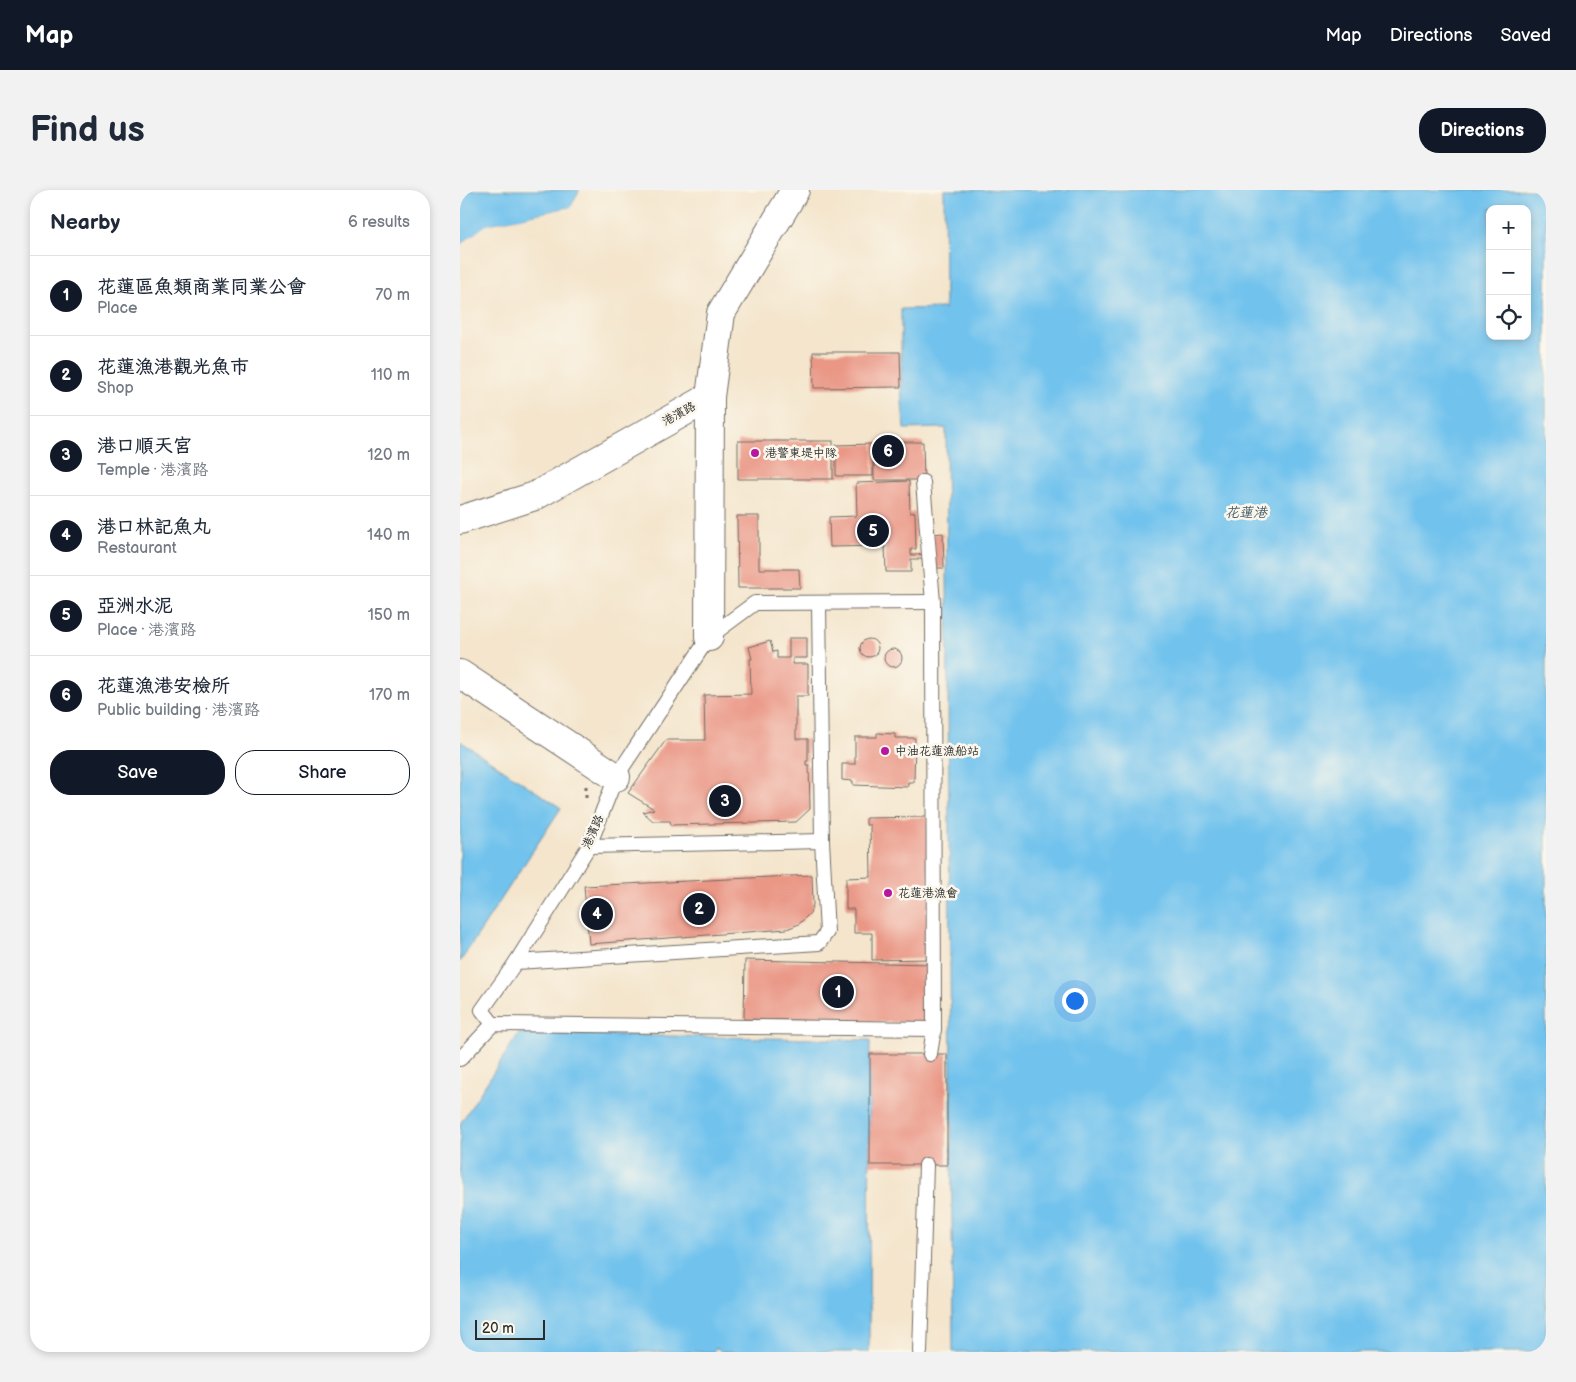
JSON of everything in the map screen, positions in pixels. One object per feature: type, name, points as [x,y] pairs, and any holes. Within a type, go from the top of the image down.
[{"type":"street","points":[[710,397],[721,312],[795,190]]},
{"type":"street","name":"港濱路","points":[[460,520],[535,496],[710,397],[709,637]]},
{"type":"street","points":[[460,674],[616,777]]},
{"type":"lane","points":[[923,482],[933,602],[934,1028],[930,1054]]},
{"type":"lane","name":"港濱路","points":[[493,1024],[482,1010],[516,962],[589,846],[616,777],[709,637],[755,603],[933,602]]},
{"type":"lane","points":[[516,962],[819,943],[827,932],[822,841],[820,603]]},
{"type":"lane","points":[[589,846],[822,841]]},
{"type":"lane","points":[[460,1059],[493,1024],[934,1028]]},
{"type":"lane","points":[[920,1352],[926,1165]]},
{"type":"path","points":[[586,779],[587,808]]},
{"type":"water","points":[[460,190],[580,190],[571,207],[487,225],[460,245]]},
{"type":"water","name":"花蓮港","points":[[944,190],[1546,190],[1546,1352],[953,1352],[946,428],[904,429],[901,387],[901,309],[945,308]]},
{"type":"water","points":[[460,741],[561,808],[460,962]]},
{"type":"water","points":[[519,1033],[870,1040],[869,1352],[722,1352],[717,1348],[713,1352],[463,1352],[460,1350],[460,1124]]},
{"type":"pier","points":[[580,190],[583,190],[572,209],[488,227],[460,248],[460,245],[486,225],[571,207]]},
{"type":"building","points":[[813,352],[900,352],[901,387],[814,388]]},
{"type":"building","points":[[738,441],[833,441],[833,479],[738,479]]},
{"type":"building","points":[[874,442],[923,442],[924,480],[874,480]]},
{"type":"building","points":[[873,444],[873,476],[836,476],[836,445]]},
{"type":"building","points":[[909,481],[910,513],[915,512],[916,549],[911,549],[911,555],[934,554],[933,534],[943,533],[944,568],[931,568],[931,559],[911,559],[911,572],[886,572],[885,546],[830,547],[829,517],[857,516],[856,483]]},
{"type":"building","points":[[737,516],[759,516],[759,569],[799,569],[800,588],[738,588]]},
{"type":"building","points":[[789,638],[807,638],[807,658],[793,658],[793,664],[808,664],[808,696],[796,696],[796,739],[808,739],[808,761],[806,761],[806,765],[809,765],[810,809],[796,822],[671,825],[670,821],[653,821],[643,812],[654,809],[628,793],[666,740],[705,740],[704,695],[751,694],[750,659],[752,659],[749,647],[770,641],[773,652],[777,651],[777,658],[789,658]]},
{"type":"building","points":[[869,639],[877,644],[878,648],[873,656],[869,657],[861,652],[860,648],[865,640]]},
{"type":"building","points":[[893,649],[899,652],[902,658],[899,664],[893,667],[887,664],[884,658],[887,652]]},
{"type":"building","name":"中油花蓮漁船站","points":[[877,733],[895,734],[895,738],[915,738],[914,782],[908,782],[908,787],[853,785],[853,781],[842,780],[842,764],[855,764],[855,737],[877,737]]},
{"type":"building","name":"花蓮港漁會","points":[[928,817],[928,959],[872,960],[872,933],[854,933],[854,909],[846,909],[846,878],[871,877],[870,825],[866,825],[866,818]]},
{"type":"building","points":[[812,875],[813,905],[810,913],[799,924],[787,929],[589,944],[584,886]]},
{"type":"building","points":[[745,960],[932,964],[930,1023],[744,1019]]},
{"type":"building","points":[[870,1054],[947,1054],[947,1165],[870,1165]]},
{"type":"place","name":"花蓮漁港安檢所","points":[[888,451]]},
{"type":"place","name":"港警東堤中隊","points":[[755,453]]},
{"type":"place","name":"亞洲水泥","points":[[873,531]]},
{"type":"place","name":"中油花蓮漁船站","points":[[885,751]]},
{"type":"place","name":"港口順天宮","points":[[725,801]]},
{"type":"place","name":"花蓮港漁會","points":[[888,893]]},
{"type":"place","name":"花蓮漁港觀光魚市","points":[[699,909]]},
{"type":"place","name":"港口林記魚丸","points":[[597,914]]},
{"type":"place","name":"花蓮區魚類商業同業公會","points":[[838,992]]}]
